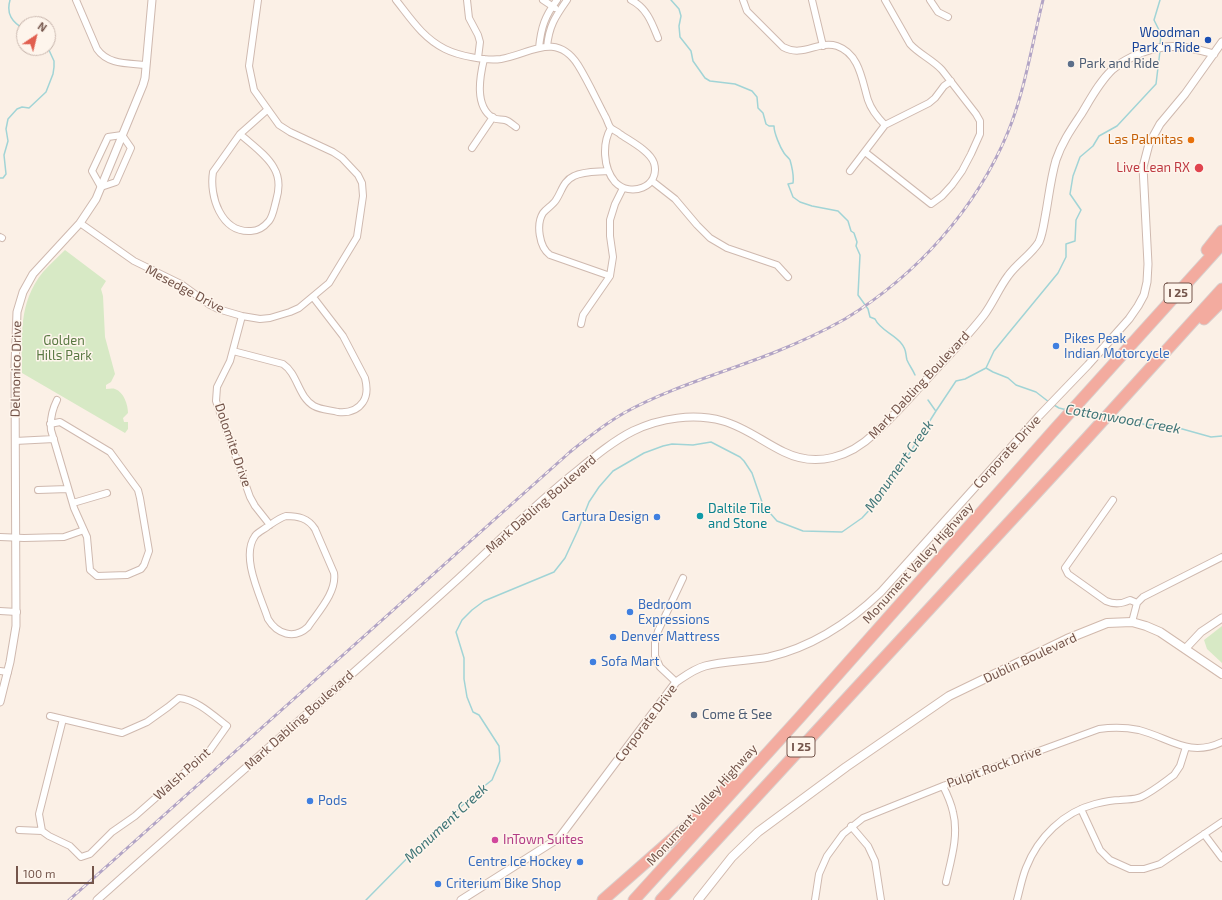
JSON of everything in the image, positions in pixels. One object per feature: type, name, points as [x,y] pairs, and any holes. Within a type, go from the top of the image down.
[{"type":"highway","points":[[1133,343],[1164,302],[1222,231]]},
{"type":"highway","name":"Monument Valley Highway","points":[[634,900],[802,716],[1055,429],[1222,244]]},
{"type":"highway","name":"I 25","points":[[662,900],[1087,438],[1222,288]]},
{"type":"highway","points":[[1159,359],[1192,331],[1222,301]]},
{"type":"highway","points":[[603,900],[686,827],[729,786],[778,734],[802,716]]},
{"type":"main road","name":"Dublin Boulevard","points":[[698,900],[732,857],[758,832],[846,767],[949,696],[1067,639],[1107,624],[1132,622],[1160,632],[1186,648],[1222,674]]},
{"type":"street","points":[[76,0],[102,55],[113,61],[146,65]]},
{"type":"street","name":"Delmonico Drive","points":[[0,702],[4,672],[14,644],[17,612],[15,325],[19,301],[33,274],[80,223],[102,187],[143,85],[152,0]]},
{"type":"street","name":"Mesedge Drive","points":[[80,223],[134,261],[181,284],[210,305],[242,316],[270,318],[281,315],[299,308],[329,283],[357,237],[363,196],[362,183],[349,164],[342,158],[327,148],[284,129],[267,110],[254,90],[249,73],[258,0]]},
{"type":"street","points":[[396,0],[419,30],[437,44],[455,53],[481,58],[502,59],[547,47],[561,50],[572,57],[578,65],[610,128],[650,156],[655,169],[652,181],[644,188],[636,190],[623,188],[614,180],[608,171],[605,142],[610,128]]},
{"type":"street","points":[[467,0],[469,18],[480,42],[481,96],[484,107],[492,117],[506,120],[516,127]]},
{"type":"street","points":[[543,0],[560,10]]},
{"type":"street","points":[[539,48],[542,26],[557,0]]},
{"type":"street","points":[[547,47],[550,28],[567,0]]},
{"type":"street","points":[[631,0],[640,6],[650,18],[658,38]]},
{"type":"street","points":[[743,0],[747,11],[783,47],[789,50],[802,51],[823,46],[837,46],[843,50],[857,64],[861,71],[871,106],[885,125]]},
{"type":"street","points":[[812,0],[823,46]]},
{"type":"street","points":[[866,152],[931,204],[942,196],[962,171],[980,134],[980,121],[976,114],[937,64],[915,50],[910,44],[885,0]]},
{"type":"street","points":[[930,0],[938,12],[948,17]]},
{"type":"street","name":"Corporate Drive","points":[[461,900],[559,838],[676,682],[695,670],[706,666],[770,657],[815,640],[836,628],[864,608],[881,592],[1039,416],[1129,319],[1144,295],[1147,282],[1148,264],[1143,167],[1153,134],[1185,94],[1222,42]]},
{"type":"street","name":"Mark Dabling Boulevard","points":[[97,900],[459,578],[553,490],[608,446],[631,432],[656,423],[697,417],[722,421],[735,425],[757,436],[781,451],[792,456],[806,459],[829,459],[842,455],[862,444],[880,428],[959,344],[986,312],[1007,277],[1035,247],[1042,234],[1053,173],[1061,147],[1098,86],[1116,67],[1139,53],[1154,48],[1168,46],[1194,48],[1214,54]]},
{"type":"street","points":[[850,171],[866,152],[885,125],[929,103],[944,86],[951,81]]},
{"type":"street","points":[[240,134],[268,160],[274,168],[278,178],[278,196],[272,216],[269,221],[258,230],[243,231],[235,228],[220,213],[214,202],[212,194],[212,180],[213,172],[240,134],[267,110]]},
{"type":"street","points":[[472,148],[492,117]]},
{"type":"street","points":[[122,135],[131,148],[116,182],[102,187],[92,172],[108,137],[122,135]]},
{"type":"street","points":[[608,171],[580,174],[574,176],[566,182],[555,202],[546,209],[541,216],[540,239],[544,250],[550,255],[610,276]]},
{"type":"street","points":[[652,181],[675,199],[710,238],[726,248],[777,265],[788,277]]},
{"type":"street","points":[[580,324],[582,314],[610,276],[613,256],[610,236],[610,220],[613,208],[623,188]]},
{"type":"street","points":[[233,351],[283,364],[288,367],[305,397],[313,405],[344,413],[358,408],[365,398],[365,378],[342,336],[313,297]]},
{"type":"street","name":"Dolomite Drive","points":[[242,316],[230,361],[218,387],[216,401],[250,497],[270,525]]},
{"type":"street","points":[[50,424],[60,422],[110,452],[138,490],[149,551],[141,569],[127,575],[97,576],[90,570],[88,565],[87,536],[72,503],[50,424],[52,409],[57,400]]},
{"type":"street","points":[[15,441],[54,440]]},
{"type":"street","points":[[38,490],[68,489]]},
{"type":"street","points":[[72,503],[107,493]]},
{"type":"street","points":[[1113,500],[1065,568],[1068,574],[1106,601],[1113,604],[1120,604],[1130,600],[1137,603]]},
{"type":"street","points":[[286,516],[300,517],[307,520],[315,529],[334,573],[335,584],[333,589],[308,627],[303,632],[297,634],[284,634],[272,626],[268,619],[250,566],[249,558],[252,542],[259,532],[270,525],[286,516]]},
{"type":"street","points":[[0,537],[64,538],[84,530]]},
{"type":"street","points":[[1132,622],[1137,603],[1142,597],[1222,557]]},
{"type":"street","points":[[676,682],[660,667],[655,656],[654,642],[684,578]]},
{"type":"street","points":[[0,611],[17,612]]},
{"type":"street","points":[[1186,648],[1200,632],[1222,618]]},
{"type":"street","name":"Walsh Point","points":[[19,830],[42,831],[70,846],[81,857],[90,854],[112,832],[135,816],[210,750],[227,726],[206,710],[186,699],[179,698],[168,708],[147,722],[122,733],[50,716]]},
{"type":"street","points":[[42,831],[39,814],[63,719]]},
{"type":"street","name":"Pulpit Rock Drive","points":[[815,900],[819,874],[827,856],[837,840],[851,826],[869,815],[943,786],[1098,729],[1119,727],[1138,730],[1176,745],[1186,747],[1204,748],[1222,742]]},
{"type":"street","points":[[1017,900],[1026,869],[1037,846],[1058,823],[1081,809],[1094,804],[1113,800],[1133,799],[1145,795],[1174,775],[1186,747]]},
{"type":"street","points":[[943,786],[953,813],[955,826],[954,846],[946,882]]},
{"type":"street","points":[[1081,809],[1100,850],[1110,860],[1122,867],[1130,869],[1144,869],[1160,864],[1222,822]]},
{"type":"street","points":[[851,826],[868,846],[875,861],[881,900]]},
{"type":"street","points":[[1204,834],[1222,858]]},
{"type":"green space","name":"Golden Hills Park","points":[[65,250],[106,281],[101,289],[103,296],[105,337],[115,374],[111,382],[106,385],[106,389],[114,389],[118,391],[125,399],[128,413],[123,418],[124,422],[128,422],[128,429],[125,433],[22,373],[23,320],[29,296],[43,272]]},
{"type":"green space","points":[[1222,626],[1222,663],[1207,649],[1204,640]]},
{"type":"waterway","points":[[10,0],[9,9],[11,17],[16,23]]},
{"type":"waterway","points":[[671,0],[679,9],[681,16],[679,26],[680,37],[691,51],[693,61],[705,78],[710,81],[735,84],[752,91],[757,97],[758,108],[763,113],[766,124],[769,126],[774,126],[776,136],[781,147],[790,160],[793,172],[793,183],[788,184],[793,197],[800,202],[812,206],[838,211],[848,221],[851,231],[854,233],[857,242],[856,246],[860,255],[858,295],[868,309],[870,317],[875,319],[880,326],[903,345],[907,360],[915,375]]},
{"type":"waterway","name":"Monument Creek","points":[[1160,0],[1154,20],[1161,34],[1160,45]]},
{"type":"waterway","name":"Monument Creek","points":[[366,900],[428,837],[492,780],[500,761],[499,746],[479,715],[473,712],[467,697],[464,679],[464,658],[456,632],[462,620],[484,601],[554,572],[565,558],[589,502],[599,487],[613,471],[644,453],[663,446],[672,444],[693,445],[711,442],[740,457],[752,473],[763,505],[777,521],[803,531],[842,532],[862,518],[874,505],[909,454],[956,381],[965,379],[986,368],[994,351],[1058,273],[1066,257],[1066,244],[1075,241],[1076,220],[1081,210],[1070,194],[1073,176],[1080,157],[1093,146],[1099,136],[1117,126],[1156,84],[1160,51]]},
{"type":"waterway","points":[[0,178],[3,178],[6,174],[4,155],[8,141],[6,129],[8,119],[17,109],[22,107],[29,108],[46,92],[53,74],[54,61],[52,56]]},
{"type":"waterway","name":"Cottonwood Creek","points":[[986,368],[1008,378],[1016,385],[1036,392],[1049,402]]},
{"type":"waterway","points":[[928,400],[935,410]]},
{"type":"waterway","name":"Cottonwood Creek","points":[[1054,405],[1067,410]]},
{"type":"waterway","name":"Cottonwood Creek","points":[[1076,411],[1089,415],[1102,416]]},
{"type":"waterway","name":"Cottonwood Creek","points":[[1114,416],[1120,416],[1146,425],[1168,425],[1211,437],[1222,436]]},
{"type":"railway","points":[[69,900],[570,452],[603,426],[641,404],[678,388],[782,349],[836,324],[871,301],[920,261],[942,238],[961,213],[979,188],[995,160],[1008,132],[1019,100],[1043,0]]},
{"type":"place","name":"Woodman Park 'n Ride","points":[[1208,40]]},
{"type":"place","name":"Park and Ride","points":[[1071,64]]},
{"type":"place","name":"Las Palmitas","points":[[1191,140]]},
{"type":"place","name":"Live Lean RX","points":[[1199,168]]},
{"type":"place","name":"Pikes Peak Indian Motorcycle","points":[[1056,346]]},
{"type":"place","name":"Daltile Tile and Stone","points":[[700,516]]},
{"type":"place","name":"Cartura Design","points":[[657,517]]},
{"type":"place","name":"Bedroom Expressions","points":[[630,612]]},
{"type":"place","name":"Denver Mattress","points":[[613,637]]},
{"type":"place","name":"Sofa Mart","points":[[593,662]]},
{"type":"place","name":"Come & See","points":[[694,715]]},
{"type":"place","name":"Pods","points":[[310,801]]},
{"type":"place","name":"InTown Suites","points":[[495,840]]},
{"type":"place","name":"Centre Ice Hockey","points":[[580,862]]},
{"type":"place","name":"Criterium Bike Shop","points":[[438,884]]}]
